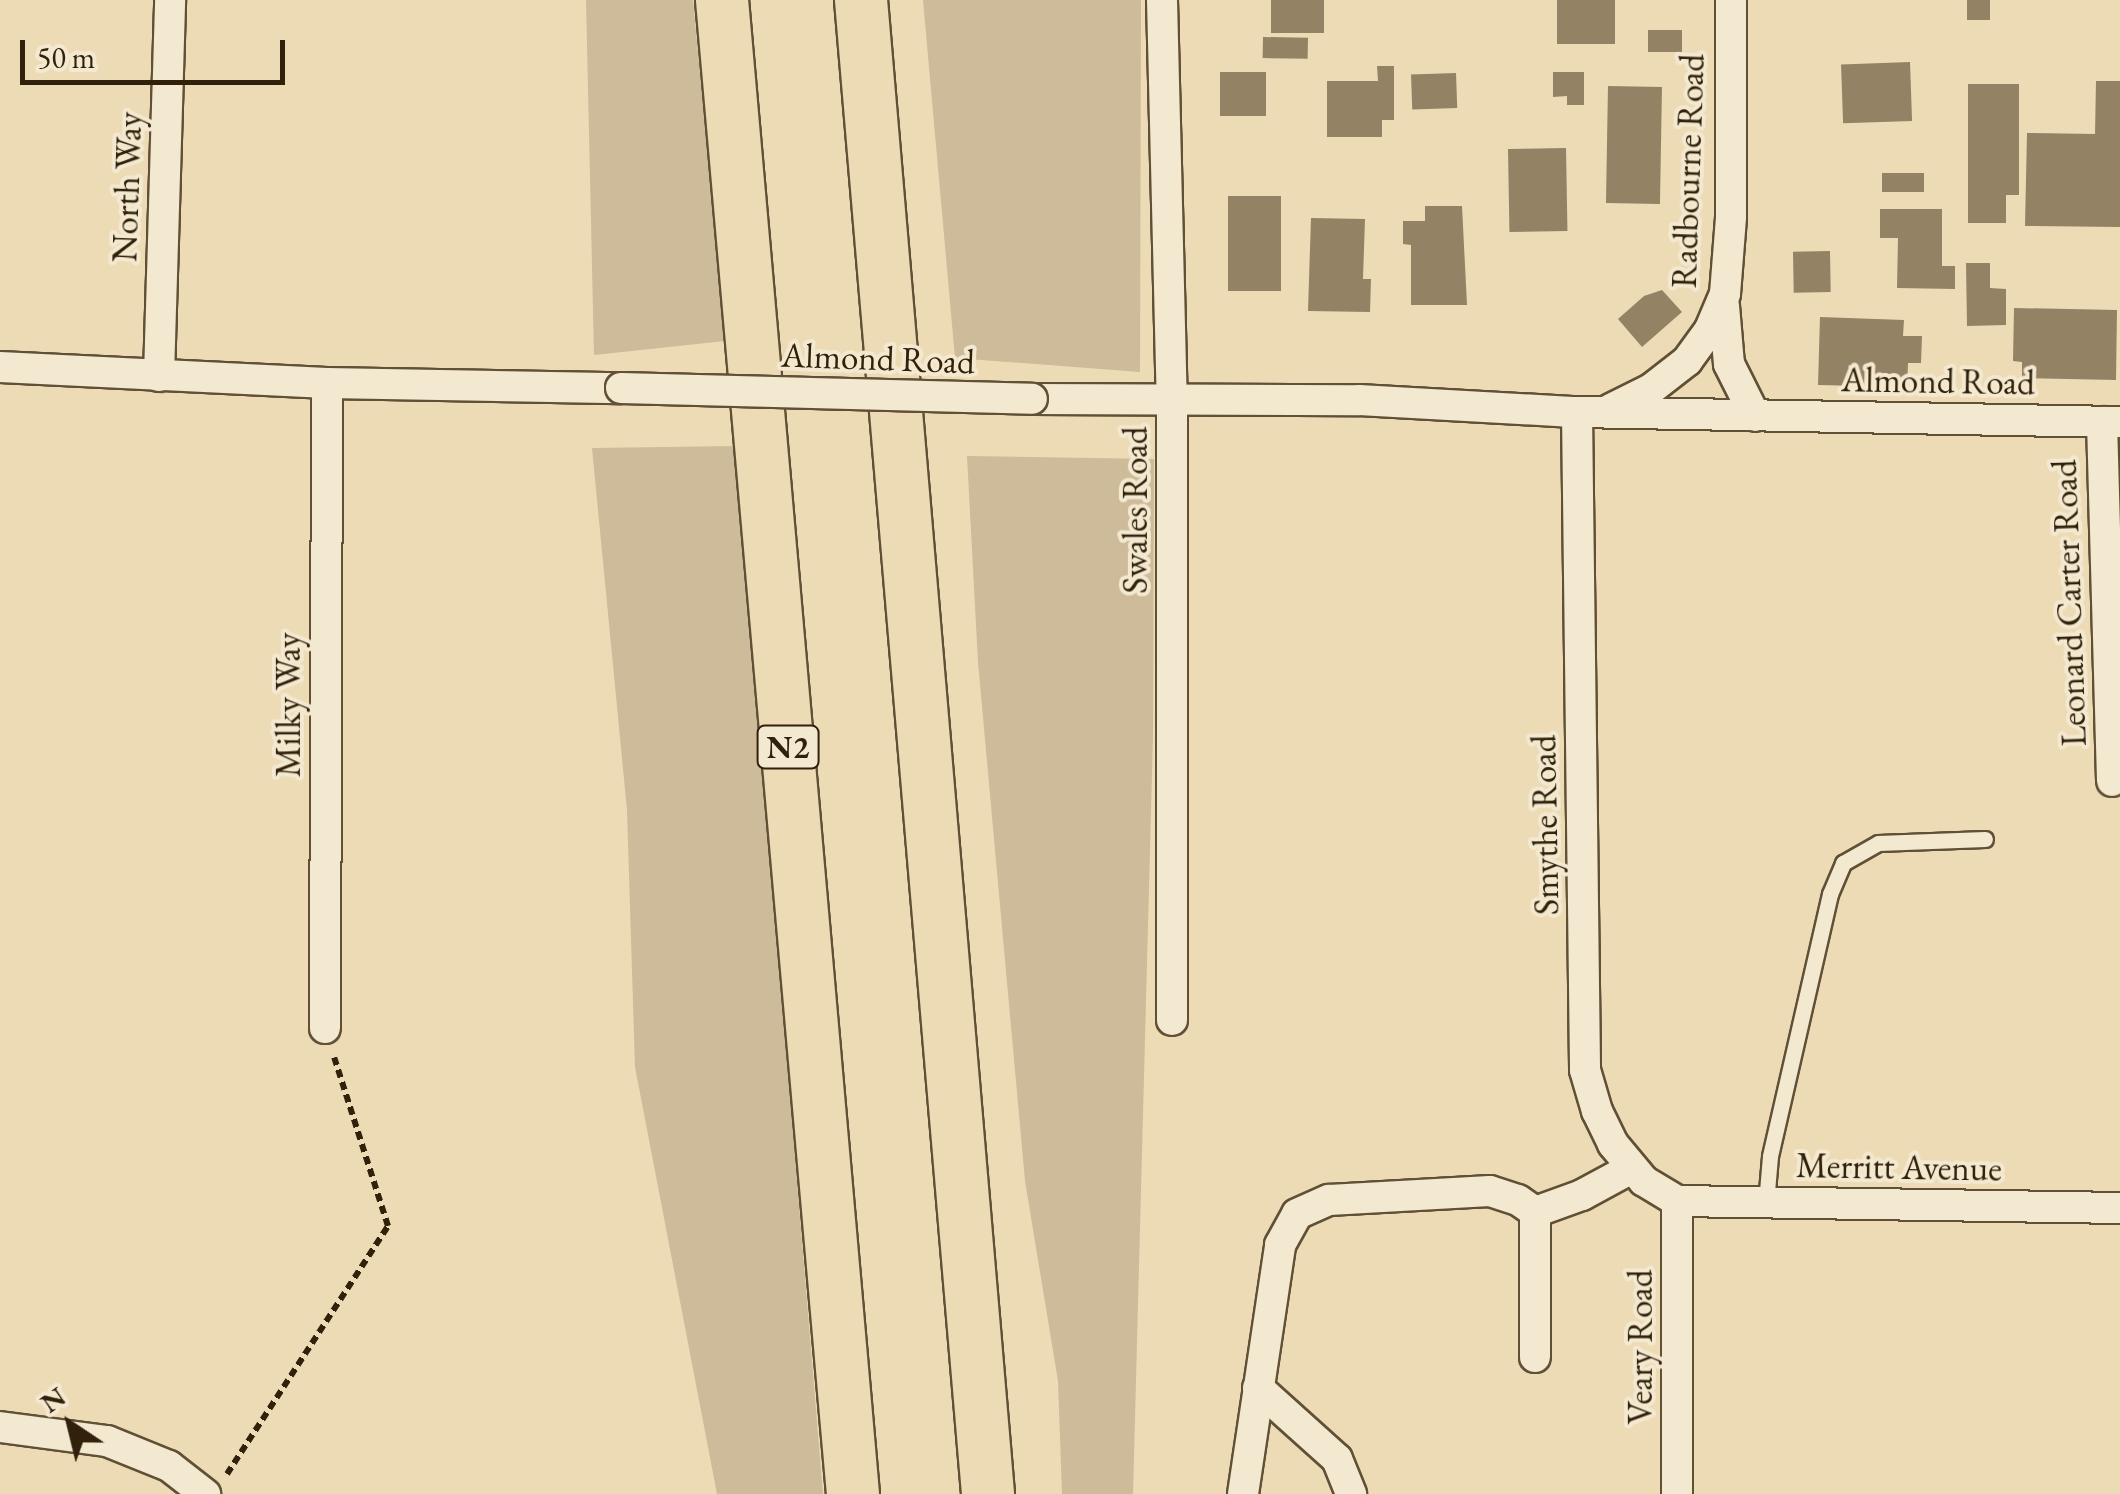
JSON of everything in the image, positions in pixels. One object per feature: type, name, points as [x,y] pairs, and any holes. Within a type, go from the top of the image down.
[{"type":"highway","name":"N2","points":[[722,0],[853,1494]]},
{"type":"highway","points":[[861,0],[988,1494]]},
{"type":"street","name":"North Way","points":[[159,376],[170,0]]},
{"type":"street","name":"Swales Road","points":[[1162,0],[1172,398],[1172,1020]]},
{"type":"street","name":"Radbourne Road","points":[[1592,412],[1651,389],[1688,361],[1710,329],[1725,294],[1730,216],[1731,0]]},
{"type":"street","points":[[1725,294],[1729,364],[1755,416]]},
{"type":"street","name":"Almond Road","points":[[0,366],[327,384],[1032,400],[1358,400],[1592,412],[2111,422]]},
{"type":"street","name":"Milky Way","points":[[324,1028],[327,384]]},
{"type":"street","name":"Smythe Road","points":[[1592,412],[1585,1070],[1596,1111],[1632,1168],[1677,1201]]},
{"type":"street","name":"Leonard Carter Road","points":[[2111,422],[2112,781]]},
{"type":"street","points":[[1535,1212],[1582,1195],[1632,1168]]},
{"type":"street","points":[[1243,1494],[1280,1245],[1297,1214],[1328,1200],[1490,1191],[1518,1200],[1535,1212]]},
{"type":"street","name":"Merritt Avenue","points":[[1677,1201],[2120,1208]]},
{"type":"street","name":"Veary Road","points":[[1677,1201],[1677,1494]]},
{"type":"street","points":[[1534,1357],[1535,1212]]},
{"type":"street","points":[[1258,1388],[1337,1459],[1351,1494]]},
{"type":"street","points":[[0,1427],[107,1441],[216,1486]]},
{"type":"lane","points":[[1766,1203],[1770,1156],[1830,894],[1843,863],[1878,843],[1985,839]]},
{"type":"path","points":[[216,1486],[388,1226],[324,1028]]},
{"type":"shaded area","points":[[586,0],[693,0],[725,341],[594,355]]},
{"type":"shaded area","points":[[923,0],[1141,0],[1140,372],[955,358]]},
{"type":"shaded area","points":[[737,446],[823,1494],[717,1494],[635,1067],[627,810],[592,448]]},
{"type":"shaded area","points":[[967,456],[1154,459],[1153,736],[1133,1494],[1062,1494],[1058,1381],[1025,1181],[978,662]]},
{"type":"building","points":[[1271,0],[1324,0],[1324,33],[1271,33]]},
{"type":"building","points":[[1557,0],[1615,0],[1615,44],[1557,44]]},
{"type":"building","points":[[1967,0],[1990,0],[1990,20],[1967,20]]},
{"type":"building","points":[[1648,30],[1682,30],[1682,52],[1648,52]]},
{"type":"building","points":[[1263,37],[1308,38],[1308,59],[1263,58]]},
{"type":"building","points":[[1910,62],[1912,121],[1843,123],[1841,64]]},
{"type":"building","points":[[1377,66],[1394,66],[1394,120],[1382,120],[1382,137],[1327,137],[1327,81],[1378,81]]},
{"type":"building","points":[[1220,72],[1266,72],[1266,116],[1220,116]]},
{"type":"building","points":[[1553,72],[1584,72],[1584,105],[1567,105],[1567,96],[1553,97]]},
{"type":"building","points":[[1456,73],[1457,108],[1412,110],[1411,75]]},
{"type":"building","points":[[2096,81],[2120,81],[2120,227],[2025,226],[2027,133],[2095,134]]},
{"type":"building","points":[[1968,84],[2019,84],[2019,195],[2006,195],[2006,223],[1968,223]]},
{"type":"building","points":[[1608,86],[1662,87],[1660,204],[1606,203]]},
{"type":"building","points":[[1566,148],[1567,231],[1509,232],[1508,149]]},
{"type":"building","points":[[1882,173],[1924,173],[1924,192],[1882,192]]},
{"type":"building","points":[[1228,196],[1281,196],[1281,291],[1228,291]]},
{"type":"building","points":[[1425,206],[1462,206],[1467,305],[1411,305],[1411,245],[1403,244],[1403,221],[1425,221]]},
{"type":"building","points":[[1880,209],[1942,209],[1942,266],[1955,266],[1955,289],[1897,288],[1898,238],[1880,238]]},
{"type":"building","points":[[1311,218],[1365,219],[1363,279],[1371,279],[1370,312],[1308,311]]},
{"type":"building","points":[[1830,251],[1831,292],[1794,293],[1793,252]]},
{"type":"building","points":[[1966,263],[1990,263],[1990,288],[2006,289],[2006,325],[1967,326]]},
{"type":"building","points":[[1662,290],[1682,312],[1642,347],[1618,319],[1644,296]]},
{"type":"building","points":[[2014,308],[2117,310],[2116,380],[2022,378],[2022,362],[2013,361]]},
{"type":"building","points":[[1820,317],[1904,320],[1903,336],[1922,336],[1921,363],[1908,363],[1907,387],[1818,385]]}]
